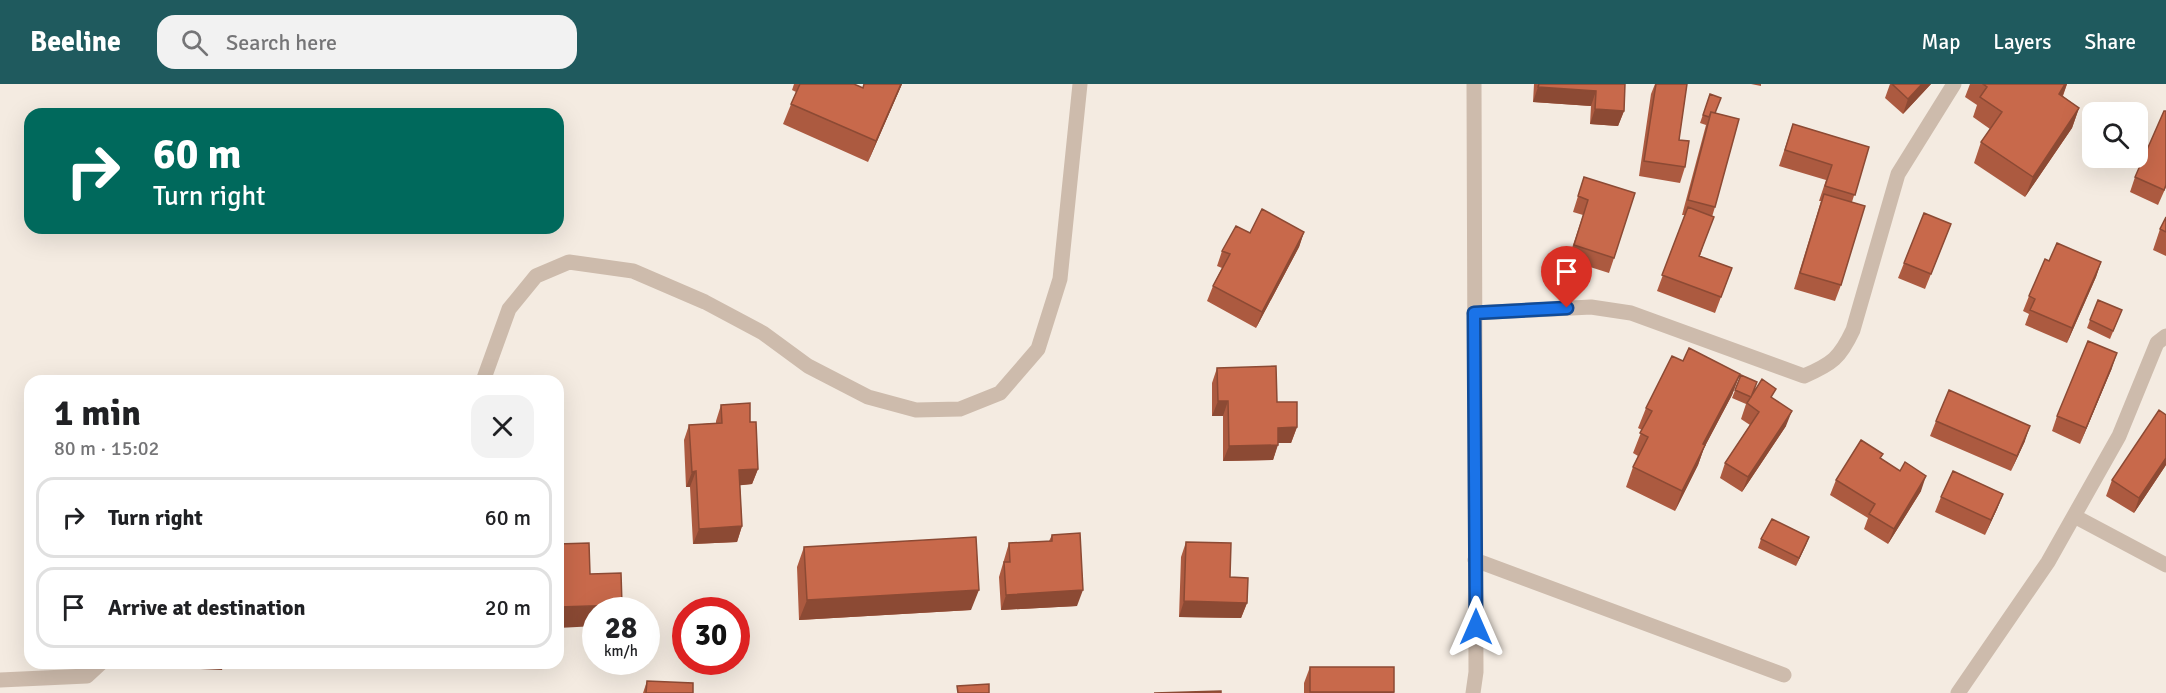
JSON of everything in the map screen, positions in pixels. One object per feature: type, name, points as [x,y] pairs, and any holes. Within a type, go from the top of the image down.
[{"type":"street","points":[[485,375],[509,309],[536,276],[569,262],[633,271],[705,302],[763,333],[808,366],[868,397],[916,410],[960,409],[1000,393],[1038,349],[1060,279],[1080,84]]},
{"type":"street","points":[[1473,693],[1476,672],[1474,84]]},
{"type":"street","points":[[1474,313],[1601,308],[1630,313],[1804,376],[1827,366],[1843,352],[1853,330],[1898,174],[1954,84]]},
{"type":"street","points":[[1959,693],[2048,562],[2119,436],[2157,343],[2166,336]]},
{"type":"street","points":[[2074,516],[2166,566]]},
{"type":"street","points":[[1475,560],[1784,675]]},
{"type":"street","points":[[0,680],[87,676],[95,669]]},
{"type":"building","points":[[800,84],[854,84],[863,88],[864,84],[901,84],[876,141],[791,104]]},
{"type":"building","points":[[1539,84],[1625,84],[1624,111],[1595,109],[1596,91],[1538,87]]},
{"type":"building","points":[[1656,84],[1687,84],[1679,140],[1689,141],[1685,167],[1644,161]]},
{"type":"building","points":[[1892,84],[1922,84],[1908,99]]},
{"type":"building","points":[[1983,84],[2065,84],[2059,94],[2079,108],[2033,177],[1981,142],[2002,112],[1980,97],[1987,87]]},
{"type":"building","points":[[1710,94],[1721,98],[1715,113],[1711,112],[1709,117],[1703,115]]},
{"type":"building","points":[[2166,111],[2166,185],[2164,190],[2135,177],[2139,168],[2148,168],[2148,147]]},
{"type":"building","points":[[1711,112],[1739,119],[1715,207],[1688,200]]},
{"type":"building","points":[[1793,124],[1869,147],[1855,195],[1825,186],[1832,165],[1785,150]]},
{"type":"building","points":[[1584,177],[1635,193],[1614,258],[1574,245],[1588,200],[1578,196]]},
{"type":"building","points":[[1824,194],[1865,206],[1841,285],[1800,273]]},
{"type":"building","points":[[1688,207],[1714,217],[1699,256],[1732,268],[1721,297],[1662,275]]},
{"type":"building","points":[[1262,209],[1304,232],[1262,312],[1213,286],[1230,254],[1222,251],[1236,226],[1250,233]]},
{"type":"building","points":[[1924,213],[1951,224],[1931,274],[1904,263]]},
{"type":"building","points":[[2166,217],[2166,232],[2160,229]]},
{"type":"building","points":[[2057,243],[2101,262],[2072,328],[2030,310],[2035,299],[2029,296],[2045,259],[2049,261]]},
{"type":"building","points":[[2098,300],[2122,310],[2113,331],[2090,320]]},
{"type":"building","points":[[2088,341],[2117,353],[2086,428],[2057,416]]},
{"type":"building","points":[[1689,348],[1740,374],[1703,444],[1705,445],[1682,491],[1633,467],[1648,437],[1640,433],[1652,411],[1646,408],[1672,356],[1683,361]]},
{"type":"building","points":[[1276,366],[1277,402],[1297,402],[1297,427],[1278,428],[1278,445],[1229,446],[1228,401],[1218,401],[1217,368]]},
{"type":"building","points":[[1741,375],[1757,382],[1751,397],[1735,390]]},
{"type":"building","points":[[1762,379],[1776,389],[1771,397],[1792,411],[1748,477],[1725,463],[1759,412],[1747,403]]},
{"type":"building","points":[[1949,390],[2030,426],[2017,456],[1936,421]]},
{"type":"building","points":[[750,403],[750,422],[756,422],[758,469],[739,470],[742,526],[699,529],[696,471],[692,472],[689,425],[722,423],[721,405]]},
{"type":"building","points":[[2159,410],[2166,415],[2166,458],[2139,498],[2112,480]]},
{"type":"building","points":[[1861,440],[1883,454],[1880,458],[1900,471],[1905,462],[1926,476],[1894,529],[1869,514],[1875,504],[1836,480]]},
{"type":"building","points":[[1953,471],[2003,494],[1991,520],[1941,497]]},
{"type":"building","points":[[1772,519],[1809,537],[1799,558],[1761,539]]},
{"type":"building","points":[[1080,533],[1083,590],[1006,595],[1004,562],[1010,562],[1009,543],[1052,541],[1052,535]]},
{"type":"building","points":[[976,537],[979,590],[807,600],[804,547]]},
{"type":"building","points":[[1186,542],[1231,543],[1230,577],[1248,578],[1247,603],[1184,601]]},
{"type":"building","points":[[589,543],[590,574],[621,573],[622,597],[582,597],[582,606],[564,607],[564,544]]},
{"type":"building","points":[[1310,667],[1394,667],[1394,692],[1310,692]]},
{"type":"building","points":[[647,681],[693,683],[693,693],[646,693]]},
{"type":"building","points":[[989,684],[989,693],[958,693],[957,686]]},
{"type":"building","points":[[1221,691],[1221,693],[1154,693]]},
{"type":"route","points":[[1476,627],[1474,313],[1567,308]]}]
